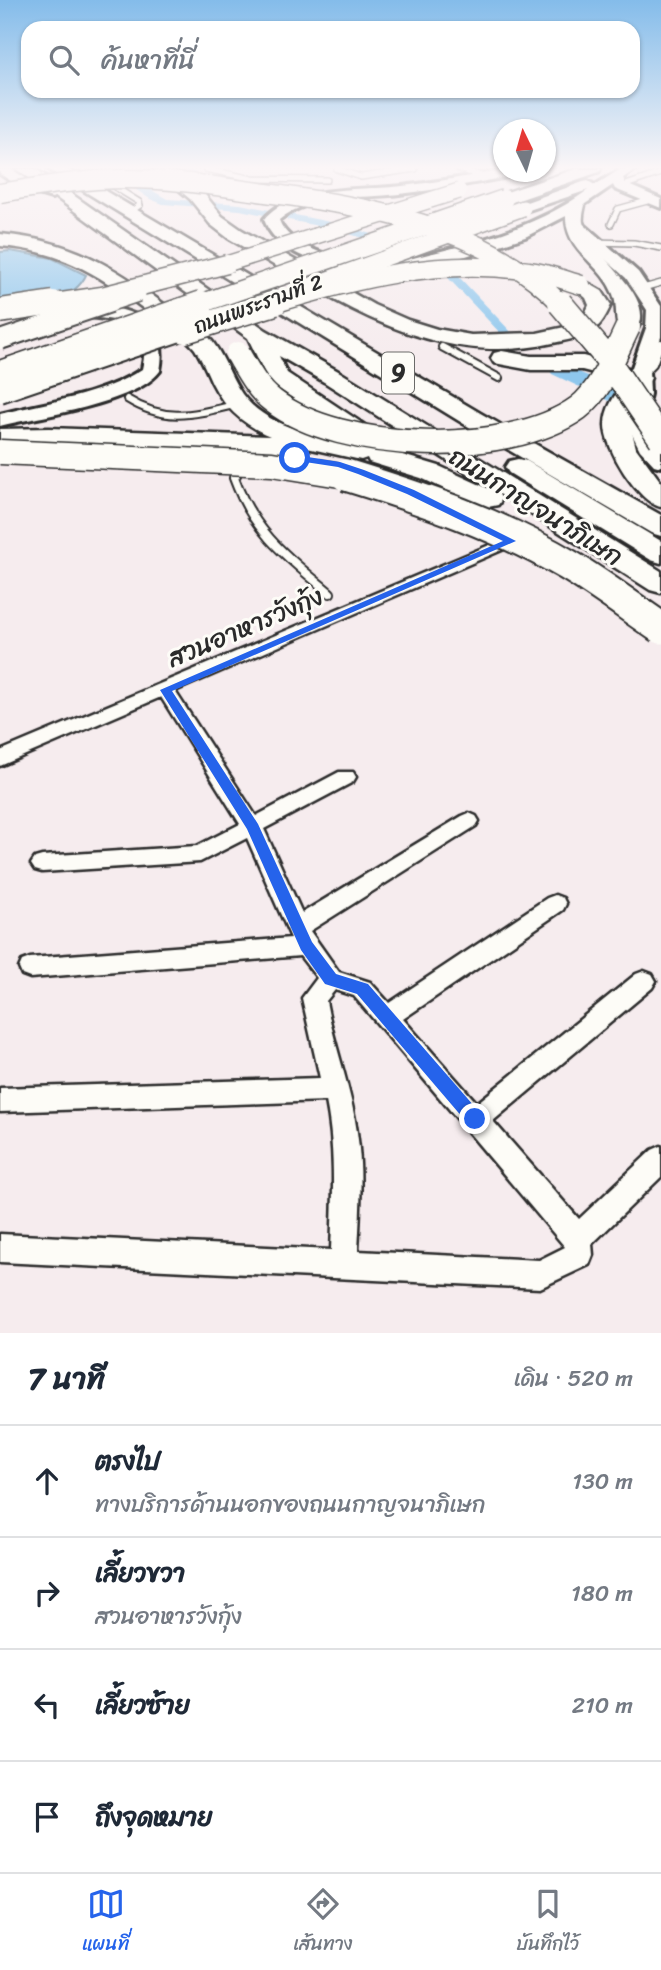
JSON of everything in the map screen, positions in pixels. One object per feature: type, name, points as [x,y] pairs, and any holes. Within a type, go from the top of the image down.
[{"type":"highway","points":[[97,231],[118,257],[140,295]]},
{"type":"highway","name":"ถนนกาญจนาภิเษก","points":[[112,231],[193,288],[269,331],[332,377],[661,584]]},
{"type":"highway","name":"ถนนกาญจนาภิเษก","points":[[160,231],[463,413],[661,527]]},
{"type":"highway","points":[[185,231],[235,259],[276,273],[409,359],[463,413]]},
{"type":"highway","points":[[219,231],[235,259]]},
{"type":"highway","points":[[147,329],[175,329],[344,283],[417,268],[469,265],[520,268],[556,275],[581,285],[595,295],[600,305],[592,323],[548,357],[442,347],[405,335],[366,310],[307,275],[235,234],[231,231]]},
{"type":"highway","name":"ถนนพระรามที่ 2","points":[[0,354],[384,231]]},
{"type":"highway","name":"ถนนพระรามที่ 2","points":[[0,373],[396,231]]},
{"type":"highway","points":[[437,231],[508,262],[560,302],[614,367],[661,439]]},
{"type":"highway","points":[[118,257],[214,326],[238,354],[256,384],[275,403],[326,426],[389,440],[464,441],[512,435],[569,414],[586,401],[628,327],[631,316],[627,297],[581,241],[580,231]]},
{"type":"highway","points":[[0,240],[39,244],[89,260],[140,295],[175,329],[200,341],[238,404],[266,424],[430,472],[469,488],[661,609]]},
{"type":"highway","points":[[0,311],[102,296],[235,259]]},
{"type":"highway","points":[[276,273],[307,275]]},
{"type":"highway","points":[[366,310],[400,325],[434,335],[548,357],[580,370],[632,398],[617,422],[621,444],[636,470],[661,499]]},
{"type":"highway","points":[[269,331],[278,377],[355,430],[366,454],[390,474],[455,500],[485,518],[508,539]]},
{"type":"highway","name":"ถนนกาญจนาภิเษก","points":[[463,413],[520,468],[575,503],[619,525],[661,554]]},
{"type":"highway","points":[[0,437],[48,436],[276,444],[366,454]]},
{"type":"highway","points":[[0,452],[272,464],[346,475],[440,504],[516,537],[570,566],[661,628]]},
{"type":"main road","points":[[277,231],[299,247],[345,265],[372,269],[426,261],[526,231]]},
{"type":"main road","name":"ถนนพระรามที่ 2","points":[[0,340],[235,259],[327,231]]},
{"type":"main road","name":"ถนนพระรามที่ 2","points":[[0,393],[175,329],[410,231]]},
{"type":"main road","points":[[589,231],[594,242],[643,288],[658,315],[632,398],[641,438],[661,461]]},
{"type":"main road","points":[[0,318],[48,311],[92,309],[123,315],[147,329],[152,337],[155,360],[151,371],[138,381],[93,398],[0,420]]},
{"type":"main road","points":[[0,446],[249,456],[340,464],[410,492],[508,539],[661,643]]},
{"type":"street","name":"สวนอาหารวังกุ้ง","points":[[0,759],[165,690],[508,539]]},
{"type":"street","points":[[0,1248],[540,1275],[579,1255],[578,1239],[362,989],[331,979],[302,937],[253,828],[165,690]]},
{"type":"street","points":[[42,864],[200,855],[346,777]]},
{"type":"street","points":[[30,968],[302,937],[469,821]]},
{"type":"street","points":[[387,1017],[555,904]]},
{"type":"street","points":[[331,979],[314,998],[318,1025],[337,1090],[346,1151],[344,1265]]},
{"type":"street","points":[[475,1119],[644,981]]},
{"type":"street","points":[[0,1100],[337,1090]]},
{"type":"street","points":[[578,1239],[661,1159]]},
{"type":"lane","points":[[594,242],[634,243],[661,248]]},
{"type":"lane","points":[[643,288],[661,283]]},
{"type":"lane","points":[[632,398],[653,364],[661,343]]},
{"type":"lane","points":[[442,347],[499,378]]},
{"type":"lane","points":[[127,400],[140,409],[162,416],[192,414],[238,404]]},
{"type":"lane","points":[[249,456],[234,478],[242,505],[259,531],[330,593]]},
{"type":"water","points":[[10,251],[52,258],[86,275],[80,285],[61,297],[0,308],[0,252]]},
{"type":"waterway","points":[[351,231],[420,251],[438,261],[507,334]]},
{"type":"waterway","points":[[559,370],[626,400],[649,415]]},
{"type":"route","points":[[295,458],[340,464],[361,472],[456,513],[511,541],[165,690],[253,828],[306,946],[331,979],[362,989],[475,1119]]}]
